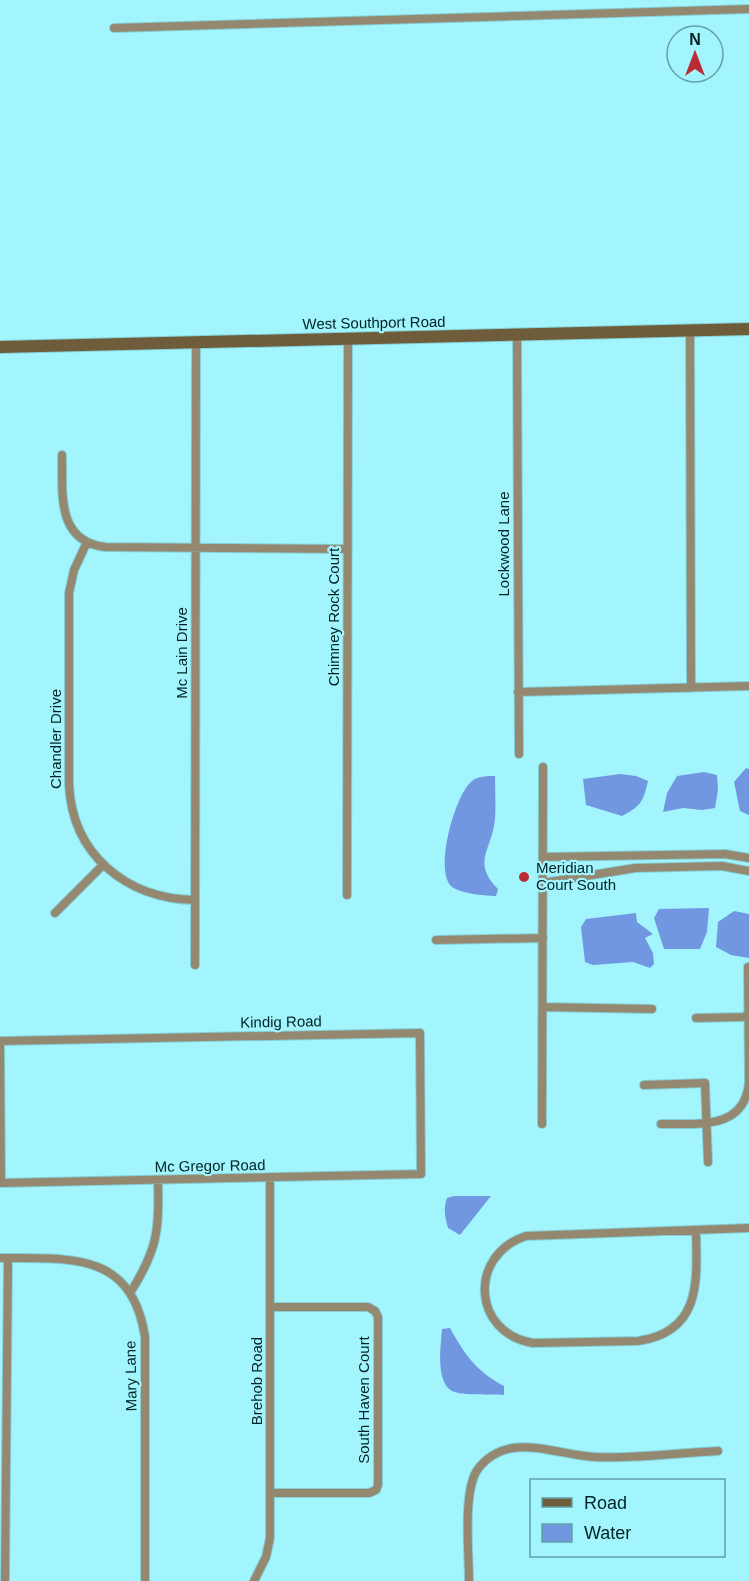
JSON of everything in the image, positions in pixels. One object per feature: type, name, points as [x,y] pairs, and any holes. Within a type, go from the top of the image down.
[{"type":"main road","name":"West Southport Road","points":[[0,346],[749,328]]},
{"type":"street","points":[[114,28],[749,9]]},
{"type":"street","points":[[690,330],[691,688]]},
{"type":"street","name":"Lockwood Lane","points":[[517,334],[519,754]]},
{"type":"street","name":"Chimney Rock Court","points":[[347,895],[348,338]]},
{"type":"street","name":"Mc Lain Drive","points":[[195,965],[196,342]]},
{"type":"street","points":[[62,455],[65,514],[74,532],[87,542],[105,547],[347,549]]},
{"type":"street","name":"Chandler Drive","points":[[87,542],[75,568],[69,593],[69,788],[72,810],[91,850],[121,879],[159,897],[195,900]]},
{"type":"street","points":[[518,692],[749,686]]},
{"type":"street","points":[[542,1124],[543,767]]},
{"type":"street","points":[[543,857],[725,854],[749,858]]},
{"type":"street","points":[[55,913],[104,865]]},
{"type":"street","points":[[543,883],[635,868],[722,866],[749,871]]},
{"type":"street","points":[[436,940],[543,938]]},
{"type":"street","points":[[662,1124],[719,1122],[728,1118],[747,1100],[748,967]]},
{"type":"street","points":[[543,1007],[652,1009]]},
{"type":"street","points":[[696,1018],[749,1015]]},
{"type":"street","name":"Kindig Road","points":[[0,1041],[420,1033],[421,1174]]},
{"type":"street","points":[[0,1041],[0,1184]]},
{"type":"street","points":[[644,1086],[705,1083],[708,1162]]},
{"type":"street","name":"Mc Gregor Road","points":[[0,1184],[421,1174]]},
{"type":"street","name":"Brehob Road","points":[[254,1581],[269,1547],[270,1178]]},
{"type":"street","points":[[3,1577],[4,1258],[69,1259],[88,1263],[109,1273],[130,1293],[145,1269],[153,1248],[159,1216],[158,1180]]},
{"type":"street","points":[[696,1231],[697,1281],[690,1306],[681,1319],[660,1335],[645,1340],[533,1343],[514,1338],[497,1324],[488,1311],[485,1282],[488,1269],[500,1251],[510,1242],[526,1236],[749,1228]]},
{"type":"street","name":"Mary Lane","points":[[130,1293],[142,1320],[145,1337],[145,1581]]},
{"type":"street","name":"South Haven Court","points":[[270,1307],[368,1307],[373,1309],[378,1317],[378,1485],[376,1490],[369,1493],[270,1493]]},
{"type":"street","points":[[468,1581],[470,1490],[478,1470],[485,1461],[497,1453],[526,1447],[575,1456],[611,1458],[718,1451]]},
{"type":"water","points":[[746,768],[749,769],[749,815],[740,811],[734,782]]},
{"type":"water","points":[[704,772],[717,775],[718,790],[715,808],[702,810],[683,808],[663,812],[667,793],[677,776]]},
{"type":"water","points":[[620,774],[636,776],[648,781],[643,799],[637,806],[622,816],[586,805],[583,779]]},
{"type":"water","points":[[495,776],[495,819],[484,863],[490,880],[498,889],[496,896],[459,891],[451,886],[446,877],[445,865],[453,816],[459,801],[472,781],[477,778]]},
{"type":"water","points":[[709,908],[707,932],[700,949],[664,949],[654,918],[659,909]]},
{"type":"water","points":[[734,911],[749,914],[749,958],[731,955],[716,947],[718,922]]},
{"type":"water","points":[[636,913],[637,922],[653,934],[645,938],[653,953],[654,964],[650,968],[633,962],[593,965],[585,962],[581,927],[586,919]]},
{"type":"water","points":[[491,1196],[460,1235],[448,1228],[445,1217],[447,1198]]},
{"type":"water","points":[[450,1328],[472,1362],[504,1386],[504,1395],[463,1394],[452,1391],[447,1386],[443,1380],[440,1363],[442,1329]]},
{"type":"place","name":"Meridian Court South","points":[[524,877]]}]
